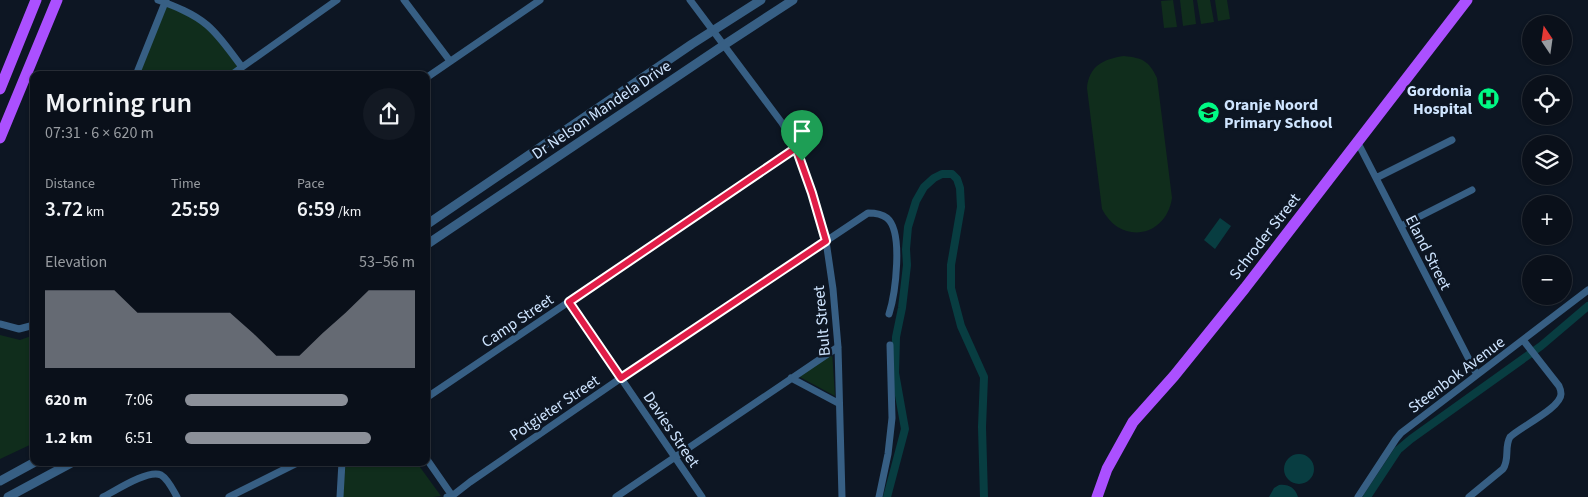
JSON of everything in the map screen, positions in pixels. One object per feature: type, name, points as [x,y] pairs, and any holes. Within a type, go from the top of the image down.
[{"type":"highway","points":[[0,89],[36,0]]},
{"type":"highway","points":[[0,138],[57,0]]},
{"type":"highway","name":"Schroder Street","points":[[1097,497],[1107,469],[1133,422],[1174,376],[1245,288],[1468,0]]},
{"type":"street","points":[[158,0],[166,1],[207,25],[242,67]]},
{"type":"street","points":[[236,71],[338,0]]},
{"type":"street","points":[[404,0],[450,61]]},
{"type":"street","points":[[430,75],[540,0]]},
{"type":"street","name":"Bult Street","points":[[690,0],[782,123],[796,148],[812,193],[826,241],[833,289],[838,347],[842,497]]},
{"type":"street","name":"Dr Nelson Mandela Drive","points":[[430,222],[714,30],[762,0]]},
{"type":"street","name":"Dr Nelson Mandela Drive","points":[[430,242],[793,0]]},
{"type":"street","points":[[138,71],[166,1]]},
{"type":"street","points":[[1376,178],[1452,140]]},
{"type":"street","name":"Eland Street","points":[[1357,141],[1477,375]]},
{"type":"street","name":"Camp Street","points":[[430,395],[796,148]]},
{"type":"street","points":[[1401,226],[1472,190]]},
{"type":"street","name":"Potgieter Street","points":[[451,497],[621,378],[867,213],[879,215],[891,223],[896,243],[895,290],[889,314]]},
{"type":"street","name":"Steenbok Avenue","points":[[1358,497],[1399,435],[1588,290]]},
{"type":"street","name":"Davies Street","points":[[569,302],[702,497]]},
{"type":"street","points":[[0,324],[19,329],[30,326]]},
{"type":"street","points":[[1469,497],[1504,469],[1508,459],[1507,443],[1510,437],[1552,407],[1561,397],[1559,386],[1523,340]]},
{"type":"street","points":[[879,497],[889,446],[892,418],[890,345]]},
{"type":"street","points":[[616,497],[838,347]]},
{"type":"street","points":[[791,378],[838,403]]},
{"type":"street","points":[[430,464],[451,497]]},
{"type":"street","points":[[0,480],[30,465]]},
{"type":"street","points":[[8,497],[66,466]]},
{"type":"street","points":[[229,497],[291,466]]},
{"type":"street","points":[[340,497],[342,466]]},
{"type":"street","points":[[103,497],[143,476],[155,474],[161,475],[167,480],[177,497]]},
{"type":"shaded area","points":[[1173,0],[1177,27],[1164,28],[1161,1]]},
{"type":"shaded area","points":[[1180,0],[1193,0],[1196,24],[1183,26]]},
{"type":"shaded area","points":[[1197,0],[1210,0],[1214,22],[1201,24]]},
{"type":"shaded area","points":[[1215,0],[1227,0],[1230,19],[1218,21]]},
{"type":"shaded area","points":[[165,6],[194,17],[208,28],[240,69],[237,71],[139,71]]},
{"type":"shaded area","points":[[1124,56],[1145,61],[1157,78],[1172,198],[1168,211],[1161,222],[1152,229],[1142,232],[1130,232],[1120,228],[1110,221],[1102,209],[1087,88],[1088,80],[1098,65],[1110,59]]},
{"type":"shaded area","points":[[1220,218],[1231,226],[1215,249],[1204,240]]},
{"type":"shaded area","points":[[0,335],[20,340],[30,336],[30,445],[0,459]]},
{"type":"shaded area","points":[[832,351],[835,396],[798,376]]},
{"type":"shaded area","points":[[1299,454],[1305,455],[1313,463],[1313,475],[1305,483],[1299,484],[1293,483],[1285,475],[1284,469],[1285,463],[1293,455]]},
{"type":"shaded area","points":[[346,466],[419,466],[441,496],[433,497],[342,497]]},
{"type":"shaded area","points":[[1279,485],[1291,487],[1298,497],[1269,497],[1274,488]]},
{"type":"waterway","points":[[887,497],[905,429],[895,373],[896,337],[902,308],[907,265],[908,227],[916,201],[924,187],[942,174],[952,174],[957,179],[960,188],[961,207],[951,265],[951,288],[961,326],[984,377],[982,427],[984,497]]},
{"type":"waterway","points":[[1367,497],[1398,450],[1541,346],[1588,306]]},
{"type":"place","name":"Gordonia Hospital","points":[[1488,99]]},
{"type":"place","name":"Oranje Noord Primary School","points":[[1208,113]]},
{"type":"route","points":[[796,148],[802,161],[826,241],[621,378],[569,302],[796,148]]}]
